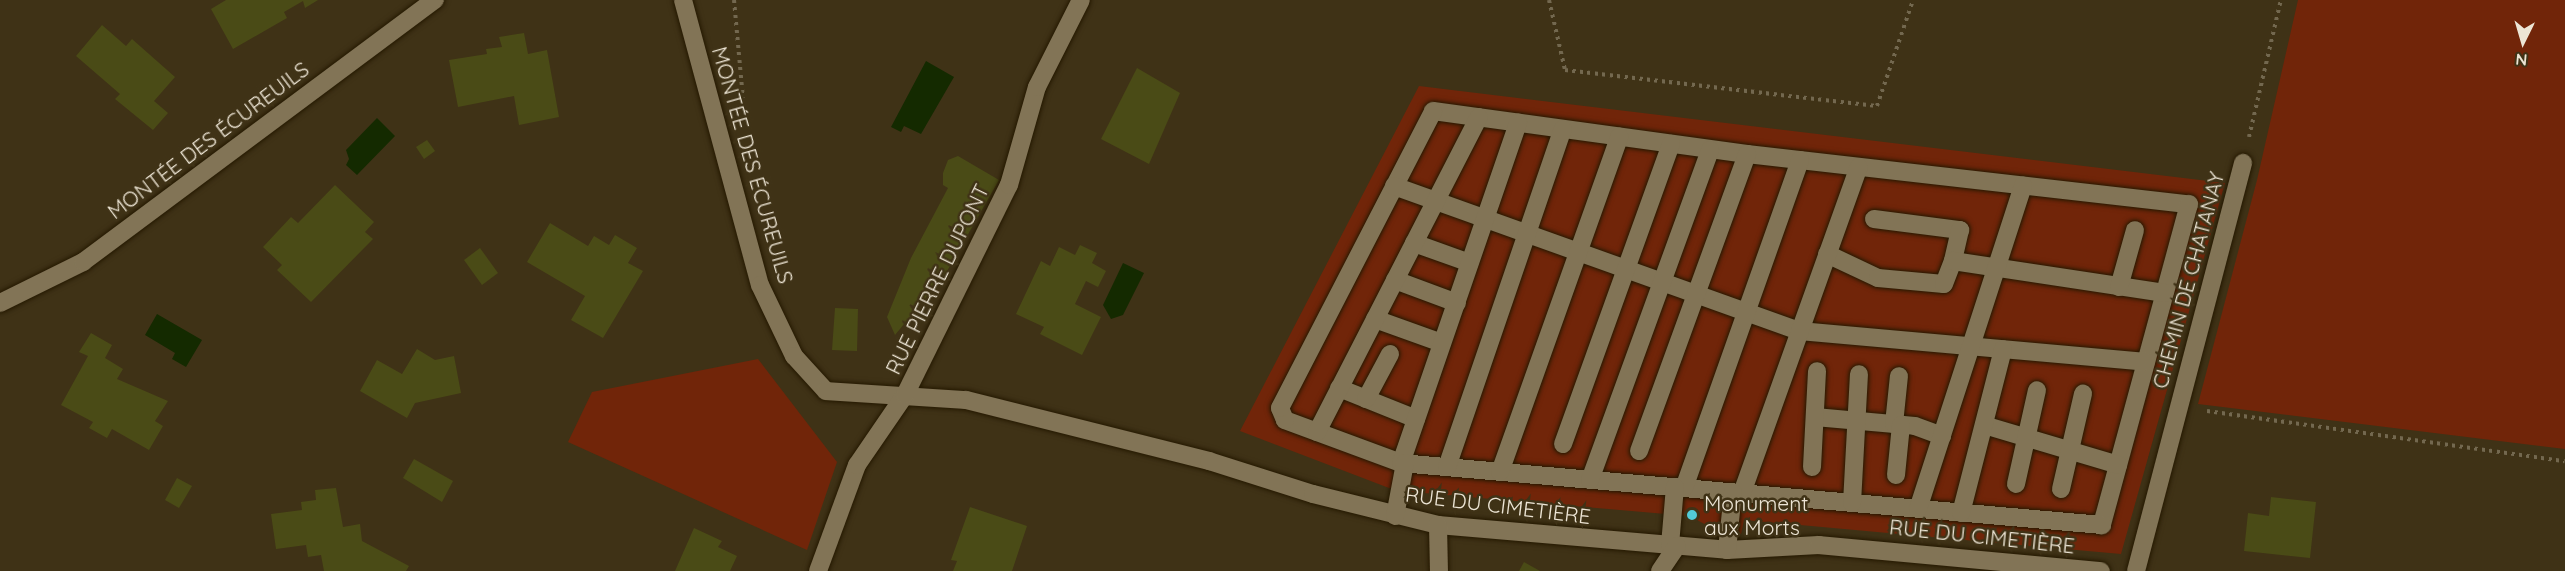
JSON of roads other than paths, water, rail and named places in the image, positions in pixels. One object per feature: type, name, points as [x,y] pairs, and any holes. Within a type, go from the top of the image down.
[{"type":"street","name":"MONTÉE DES ÉCUREUILS","points":[[0,303],[82,262],[435,0]]},
{"type":"street","name":"MONTÉE DES ÉCUREUILS","points":[[683,0],[760,285],[794,356],[826,391],[905,395]]},
{"type":"street","name":"RUE PIERRE DUPONT","points":[[818,571],[857,465],[905,395],[1009,185],[1038,87],[1081,0]]},
{"type":"street","points":[[1433,111],[1518,123],[1710,150],[2189,204],[2102,525],[1403,463],[1285,420],[1280,408],[1433,111]]},
{"type":"street","points":[[1317,432],[1479,117]]},
{"type":"street","points":[[1395,516],[1403,463],[1416,419],[1518,123]]},
{"type":"street","points":[[1447,467],[1563,129]]},
{"type":"street","points":[[1500,472],[1618,137]]},
{"type":"street","points":[[1563,444],[1671,144]]},
{"type":"street","points":[[1590,480],[1710,150]]},
{"type":"street","points":[[1639,452],[1747,154]]},
{"type":"street","points":[[1660,571],[1673,546],[1680,487],[1747,312],[1800,160]]},
{"type":"street","name":"CHEMIN DE CHATANAY","points":[[2136,571],[2177,407],[2243,163]]},
{"type":"street","points":[[1727,550],[1737,493],[1800,331],[1859,166]]},
{"type":"street","points":[[1394,186],[1800,331],[2146,362]]},
{"type":"street","points":[[1918,509],[2024,186]]},
{"type":"street","points":[[1827,254],[1878,278],[1944,284],[1953,261],[1960,230],[1874,219]]},
{"type":"street","points":[[2119,286],[2135,230]]},
{"type":"street","points":[[1414,243],[1470,263]]},
{"type":"street","points":[[1953,261],[2165,293]]},
{"type":"street","points":[[1395,280],[1456,303]]},
{"type":"street","points":[[1375,319],[1442,343]]},
{"type":"street","points":[[1961,513],[2003,349]]},
{"type":"street","points":[[1366,399],[1390,354]]},
{"type":"street","points":[[1812,467],[1817,370]]},
{"type":"street","points":[[1852,503],[1859,374]]},
{"type":"street","points":[[1896,475],[1899,376]]},
{"type":"street","points":[[1339,388],[1416,419]]},
{"type":"street","points":[[2016,484],[2037,390]]},
{"type":"street","points":[[2061,489],[2083,394]]},
{"type":"street","name":"RUE DU CIMETIÈRE","points":[[905,395],[978,403],[1209,461],[1395,516],[1437,525],[1727,550],[1819,545],[2101,571]]},
{"type":"street","points":[[1815,417],[1897,424],[1942,436]]},
{"type":"street","points":[[1984,425],[2118,465]]},
{"type":"street","points":[[1437,525],[1439,571]]},
{"type":"place","name":"Monument aux Morts","points":[[1692,515]]}]
